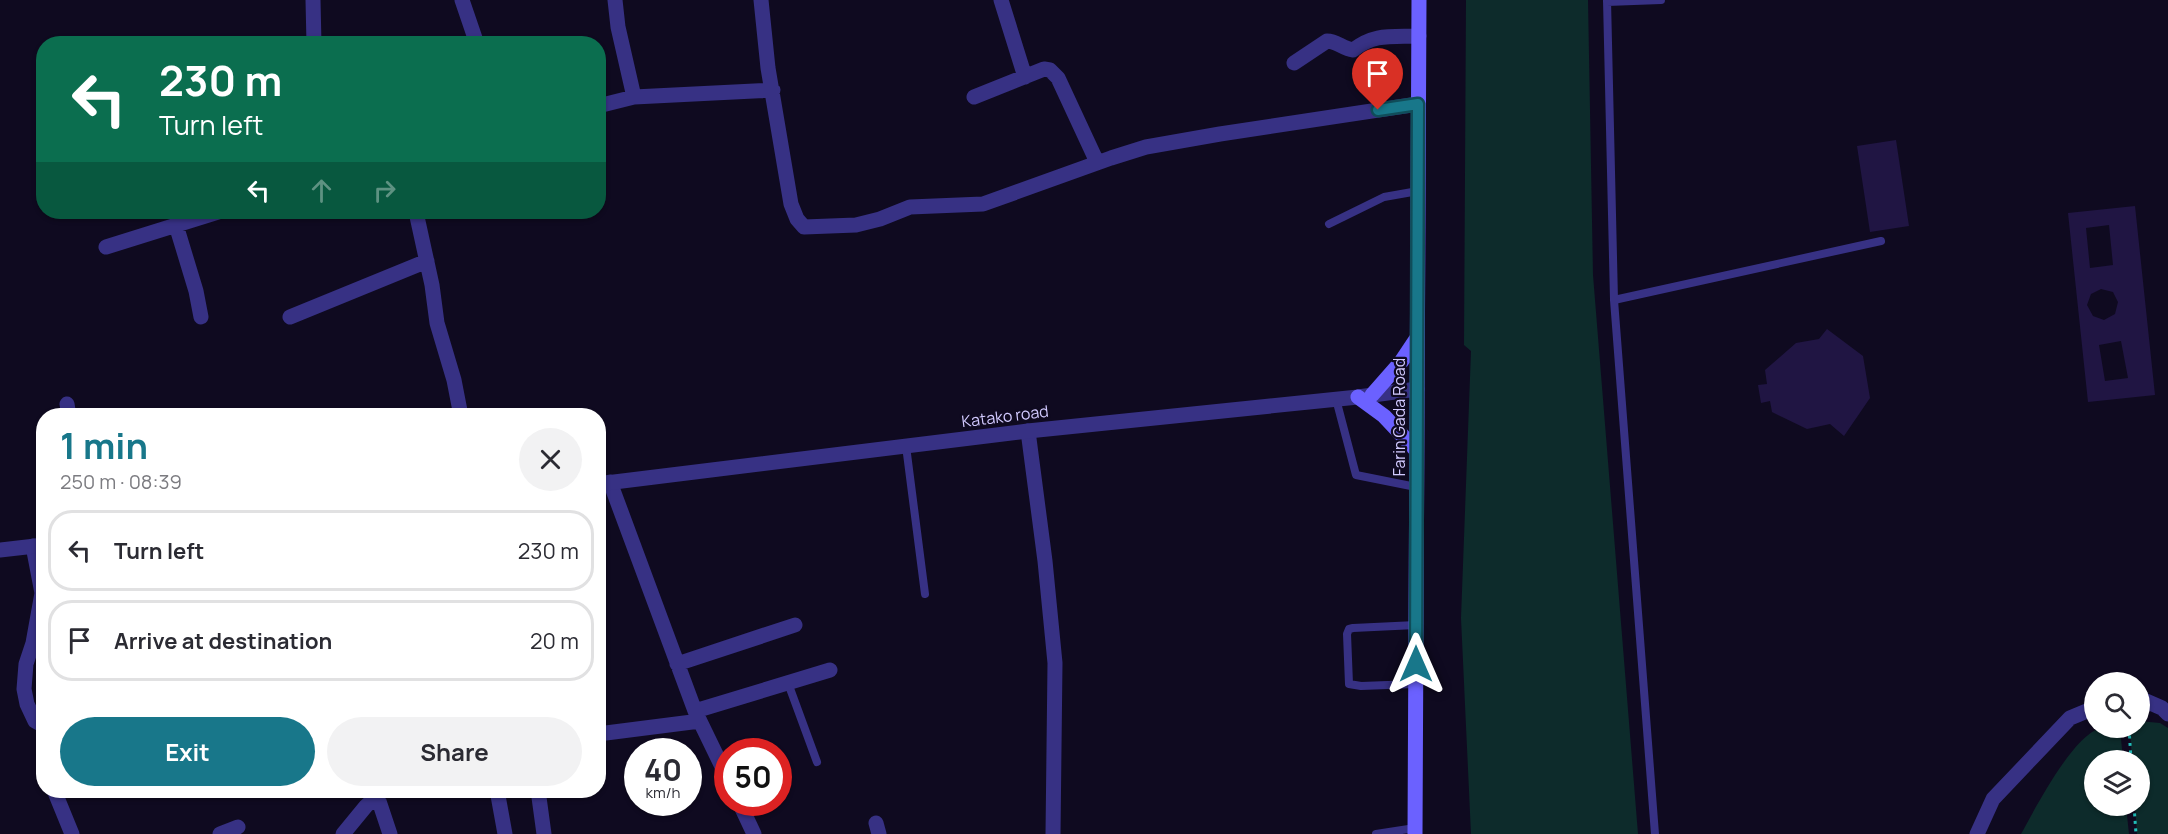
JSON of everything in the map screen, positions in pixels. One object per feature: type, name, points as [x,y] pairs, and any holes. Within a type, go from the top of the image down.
[{"type":"main road","name":"Farin Gada Road","points":[[1415,831],[1419,0]]},
{"type":"main road","points":[[1416,450],[1365,396],[1401,362],[1417,339]]},
{"type":"street","points":[[313,0],[314,36]]},
{"type":"street","points":[[462,0],[474,36]]},
{"type":"street","points":[[615,0],[618,27],[634,97]]},
{"type":"street","points":[[761,0],[768,68],[791,204],[796,219],[804,226],[856,225],[880,219],[910,207],[983,204],[1097,162],[1146,147],[1418,104]]},
{"type":"street","points":[[1002,0],[1025,77]]},
{"type":"street","points":[[1294,63],[1327,41],[1332,41],[1345,50],[1353,50],[1366,40],[1419,36]]},
{"type":"street","points":[[974,97],[1044,69],[1050,70],[1058,78],[1097,162]]},
{"type":"street","points":[[606,104],[634,97],[773,90]]},
{"type":"street","points":[[106,247],[195,219]]},
{"type":"street","points":[[418,219],[432,285],[437,323],[454,380],[459,408]]},
{"type":"street","points":[[176,225],[196,291],[201,317]]},
{"type":"street","points":[[290,317],[427,261]]},
{"type":"street","name":"Katako road","points":[[606,483],[1028,431],[1417,389]]},
{"type":"street","points":[[1028,431],[1045,561],[1054,663],[1053,834]]},
{"type":"street","points":[[606,488],[697,716],[714,751]]},
{"type":"street","points":[[0,550],[36,545]]},
{"type":"street","points":[[677,663],[795,625]]},
{"type":"street","points":[[36,627],[26,664],[24,689],[27,704],[36,722]]},
{"type":"street","points":[[606,733],[697,716],[830,670]]},
{"type":"street","points":[[2150,703],[2162,708],[2168,714]]},
{"type":"street","points":[[1977,834],[1994,799],[2070,718],[2084,712]]},
{"type":"street","points":[[57,798],[72,834]]},
{"type":"street","points":[[344,834],[376,798]]},
{"type":"street","points":[[381,798],[390,834]]},
{"type":"street","points":[[498,798],[505,834]]},
{"type":"street","points":[[539,798],[544,834]]},
{"type":"street","points":[[746,816],[754,834]]},
{"type":"street","points":[[220,834],[238,827]]},
{"type":"lane","points":[[1655,834],[1614,300],[1607,1],[1661,0]]},
{"type":"lane","points":[[1329,224],[1384,197],[1418,191]]},
{"type":"lane","points":[[1614,300],[1881,241]]},
{"type":"lane","points":[[1336,399],[1356,475],[1416,488]]},
{"type":"lane","points":[[906,446],[925,594]]},
{"type":"lane","points":[[1415,684],[1361,686],[1349,684],[1347,634],[1349,629],[1353,628],[1416,624]]},
{"type":"lane","points":[[788,683],[818,762]]},
{"type":"lane","points":[[1376,834],[1415,831]]},
{"type":"path","points":[[2135,816],[2136,834]]},
{"type":"green space","points":[[1466,0],[1588,0],[1593,275],[1638,834],[1471,834],[1461,618],[1471,351],[1464,345]]},
{"type":"green space","points":[[2150,722],[2160,723],[2168,728],[2168,834],[2137,834],[2136,816],[2150,816],[2150,750],[2131,750],[2131,738],[2150,738]]},
{"type":"green space","points":[[2085,738],[2121,738],[2122,750],[2084,750],[2084,816],[2127,816],[2129,834],[2021,834],[2045,791]]},
{"type":"building","points":[[1896,140],[1909,226],[1870,232],[1857,146]]},
{"type":"building","points":[[2135,206],[2155,395],[2088,402],[2068,213]],"holes":[[[2109,225],[2113,265],[2090,268],[2086,228]],[[2101,289],[2113,292],[2118,302],[2115,314],[2104,320],[2093,316],[2087,305],[2091,294]],[[2121,341],[2128,378],[2105,381],[2099,345]]]},
{"type":"building","points":[[1827,329],[1863,356],[1870,398],[1844,436],[1830,424],[1807,429],[1772,412],[1770,401],[1761,403],[1758,385],[1767,384],[1765,370],[1796,343],[1819,339]]},
{"type":"route","points":[[1378,110],[1418,104],[1416,664]]}]
